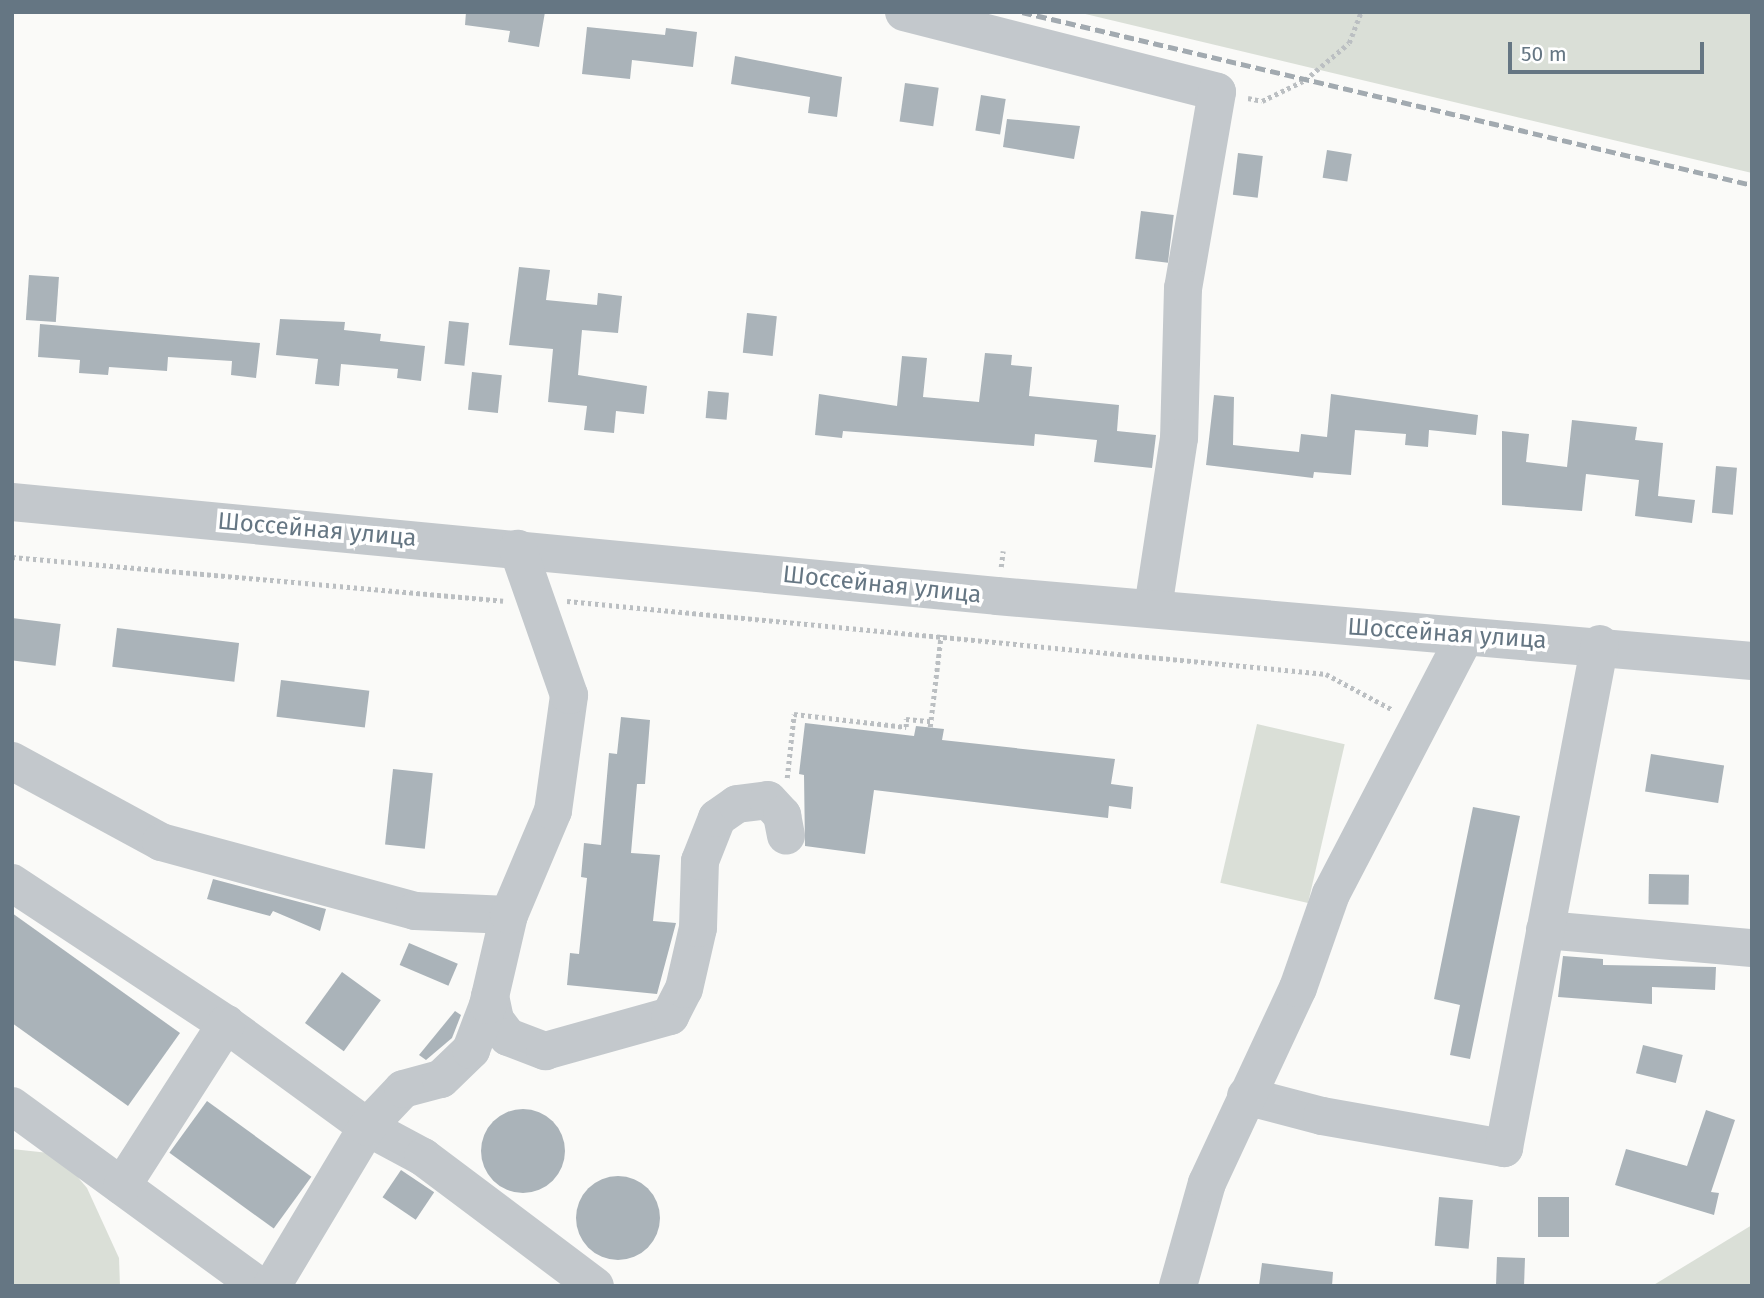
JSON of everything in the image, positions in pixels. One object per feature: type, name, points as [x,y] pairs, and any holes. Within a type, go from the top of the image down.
[{"type":"street","points":[[904,12],[1217,92],[1183,288],[1179,438],[1153,608]]},
{"type":"street","name":"Шоссейная улица","points":[[12,502],[1464,638],[1600,644],[1752,661]]},
{"type":"street","points":[[272,1286],[367,1127],[403,1089],[441,1079],[471,1049],[490,996],[509,915],[553,811],[569,695],[532,601],[518,549]]},
{"type":"street","points":[[1178,1286],[1207,1183],[1298,988],[1331,894],[1464,638]]},
{"type":"street","points":[[1246,1096],[1322,1116],[1504,1148],[1600,644]]},
{"type":"street","points":[[12,761],[161,842],[415,911],[509,915]]},
{"type":"street","points":[[490,996],[495,1020],[508,1037],[545,1051],[670,1016],[684,989],[698,928],[701,861],[712,827],[737,804],[757,800],[768,800],[784,825]]},
{"type":"street","points":[[12,883],[226,1024],[367,1127],[424,1157],[595,1286]]},
{"type":"street","points":[[1545,930],[1752,948]]},
{"type":"street","points":[[122,1186],[226,1024]]},
{"type":"street","points":[[12,1106],[259,1286]]},
{"type":"path","points":[[1217,92],[1262,101],[1305,80],[1349,43],[1362,12]]},
{"type":"path","points":[[12,557],[941,635],[1326,674],[1420,722]]},
{"type":"path","points":[[784,825],[794,714],[905,727],[906,719],[930,724],[941,635]]},
{"type":"shaded area","points":[[1077,12],[1752,12],[1752,173],[1567,129]]},
{"type":"shaded area","points":[[1257,724],[1345,744],[1308,903],[1220,883]]},
{"type":"shaded area","points":[[12,1149],[58,1154],[87,1188],[119,1258],[120,1286],[12,1286]]},
{"type":"shaded area","points":[[1752,1225],[1752,1286],[1652,1286]]},
{"type":"building","points":[[466,12],[545,12],[539,47],[508,42],[510,31],[465,25]]},
{"type":"building","points":[[587,27],[665,35],[666,28],[697,32],[693,67],[632,60],[630,79],[582,74]]},
{"type":"building","points":[[735,56],[842,77],[837,117],[808,113],[810,97],[731,84]]},
{"type":"building","points":[[905,83],[939,88],[933,126],[900,122]]},
{"type":"building","points":[[981,95],[1006,99],[1000,134],[975,131]]},
{"type":"building","points":[[1007,119],[1080,126],[1074,159],[1003,147]]},
{"type":"building","points":[[1327,150],[1352,154],[1347,182],[1323,178]]},
{"type":"building","points":[[1238,153],[1263,156],[1258,198],[1233,195]]},
{"type":"building","points":[[1141,211],[1174,215],[1168,263],[1135,259]]},
{"type":"building","points":[[519,267],[550,270],[546,300],[597,305],[598,293],[622,296],[618,333],[582,330],[578,375],[647,386],[644,414],[616,411],[614,433],[584,430],[587,406],[548,402],[553,349],[509,345]]},
{"type":"building","points":[[29,275],[59,277],[56,322],[26,320]]},
{"type":"building","points":[[747,313],[777,316],[773,356],[743,353]]},
{"type":"building","points":[[280,319],[345,322],[344,330],[381,334],[380,341],[425,346],[421,381],[397,378],[398,369],[341,364],[339,386],[315,384],[318,359],[276,355]]},
{"type":"building","points":[[449,321],[469,323],[464,366],[445,364]]},
{"type":"building","points":[[40,324],[260,343],[256,378],[231,375],[232,361],[168,357],[167,371],[109,367],[108,375],[79,373],[80,360],[38,357]]},
{"type":"building","points":[[985,353],[1012,355],[1011,365],[1032,367],[1029,396],[1119,405],[1117,431],[1156,435],[1152,468],[1094,462],[1097,440],[1035,434],[1034,446],[843,431],[842,438],[815,435],[819,394],[897,406],[902,356],[927,358],[923,397],[979,402]]},
{"type":"building","points":[[472,372],[502,375],[498,413],[468,410]]},
{"type":"building","points":[[708,391],[729,393],[727,420],[706,418]]},
{"type":"building","points":[[1331,394],[1478,415],[1476,435],[1429,430],[1428,447],[1405,445],[1406,434],[1355,430],[1351,475],[1314,472],[1313,478],[1206,465],[1214,395],[1234,397],[1233,445],[1299,452],[1301,434],[1327,437]]},
{"type":"building","points":[[1572,420],[1637,427],[1635,440],[1663,443],[1658,496],[1695,500],[1692,523],[1635,516],[1639,480],[1586,474],[1582,511],[1502,505],[1502,431],[1529,434],[1526,462],[1567,467]]},
{"type":"building","points":[[1716,466],[1737,468],[1733,515],[1712,513]]},
{"type":"building","points":[[12,618],[61,624],[56,666],[12,660]]},
{"type":"building","points":[[117,628],[239,643],[234,682],[112,667]]},
{"type":"building","points":[[281,680],[369,691],[365,728],[276,717]]},
{"type":"building","points":[[621,717],[650,720],[645,784],[637,784],[631,853],[660,855],[653,921],[676,923],[657,994],[567,985],[570,953],[579,954],[587,878],[581,877],[584,843],[601,845],[609,753],[617,754]]},
{"type":"building","points":[[805,723],[914,736],[916,726],[944,729],[942,740],[1115,759],[1111,784],[1133,787],[1131,809],[1109,806],[1108,818],[874,790],[865,854],[805,846],[804,775],[799,774]]},
{"type":"building","points":[[1651,754],[1724,766],[1718,803],[1645,792]]},
{"type":"building","points":[[393,769],[433,773],[425,849],[385,845]]},
{"type":"building","points":[[1473,807],[1520,816],[1470,1059],[1450,1055],[1460,1005],[1434,999]]},
{"type":"building","points":[[1649,874],[1689,875],[1688,905],[1648,904]]},
{"type":"building","points":[[213,879],[326,909],[320,931],[273,911],[270,916],[207,899]]},
{"type":"building","points":[[12,913],[180,1033],[128,1106],[12,1023]]},
{"type":"building","points":[[409,943],[458,964],[448,986],[400,965]]},
{"type":"building","points":[[1563,956],[1603,959],[1603,965],[1716,967],[1715,990],[1652,987],[1652,1004],[1558,997]]},
{"type":"building","points":[[342,972],[381,1000],[344,1051],[305,1023]]},
{"type":"building","points":[[455,1011],[461,1015],[452,1038],[426,1060],[419,1055]]},
{"type":"building","points":[[1643,1045],[1683,1055],[1676,1083],[1636,1073]]},
{"type":"building","points":[[207,1101],[311,1177],[274,1229],[169,1153]]},
{"type":"building","points":[[523,1109],[539,1112],[553,1121],[562,1135],[565,1151],[562,1167],[553,1181],[539,1190],[523,1193],[507,1190],[493,1181],[484,1167],[481,1151],[484,1135],[493,1121],[507,1112]]},
{"type":"building","points":[[1706,1110],[1735,1120],[1711,1192],[1719,1193],[1714,1215],[1615,1185],[1626,1149],[1687,1166]]},
{"type":"building","points":[[401,1170],[434,1192],[416,1220],[383,1197]]},
{"type":"building","points":[[618,1176],[634,1179],[648,1188],[657,1202],[660,1218],[657,1234],[648,1248],[634,1257],[618,1260],[602,1257],[588,1248],[579,1234],[576,1218],[579,1202],[588,1188],[602,1179]]},
{"type":"building","points":[[1439,1197],[1473,1200],[1469,1249],[1435,1246]]},
{"type":"building","points":[[1538,1197],[1569,1197],[1569,1237],[1538,1237]]},
{"type":"building","points":[[1497,1257],[1525,1258],[1524,1286],[1496,1286]]},
{"type":"building","points":[[1262,1263],[1333,1272],[1332,1286],[1259,1286]]},
{"type":"railway","points":[[1022,12],[1752,185]]}]
